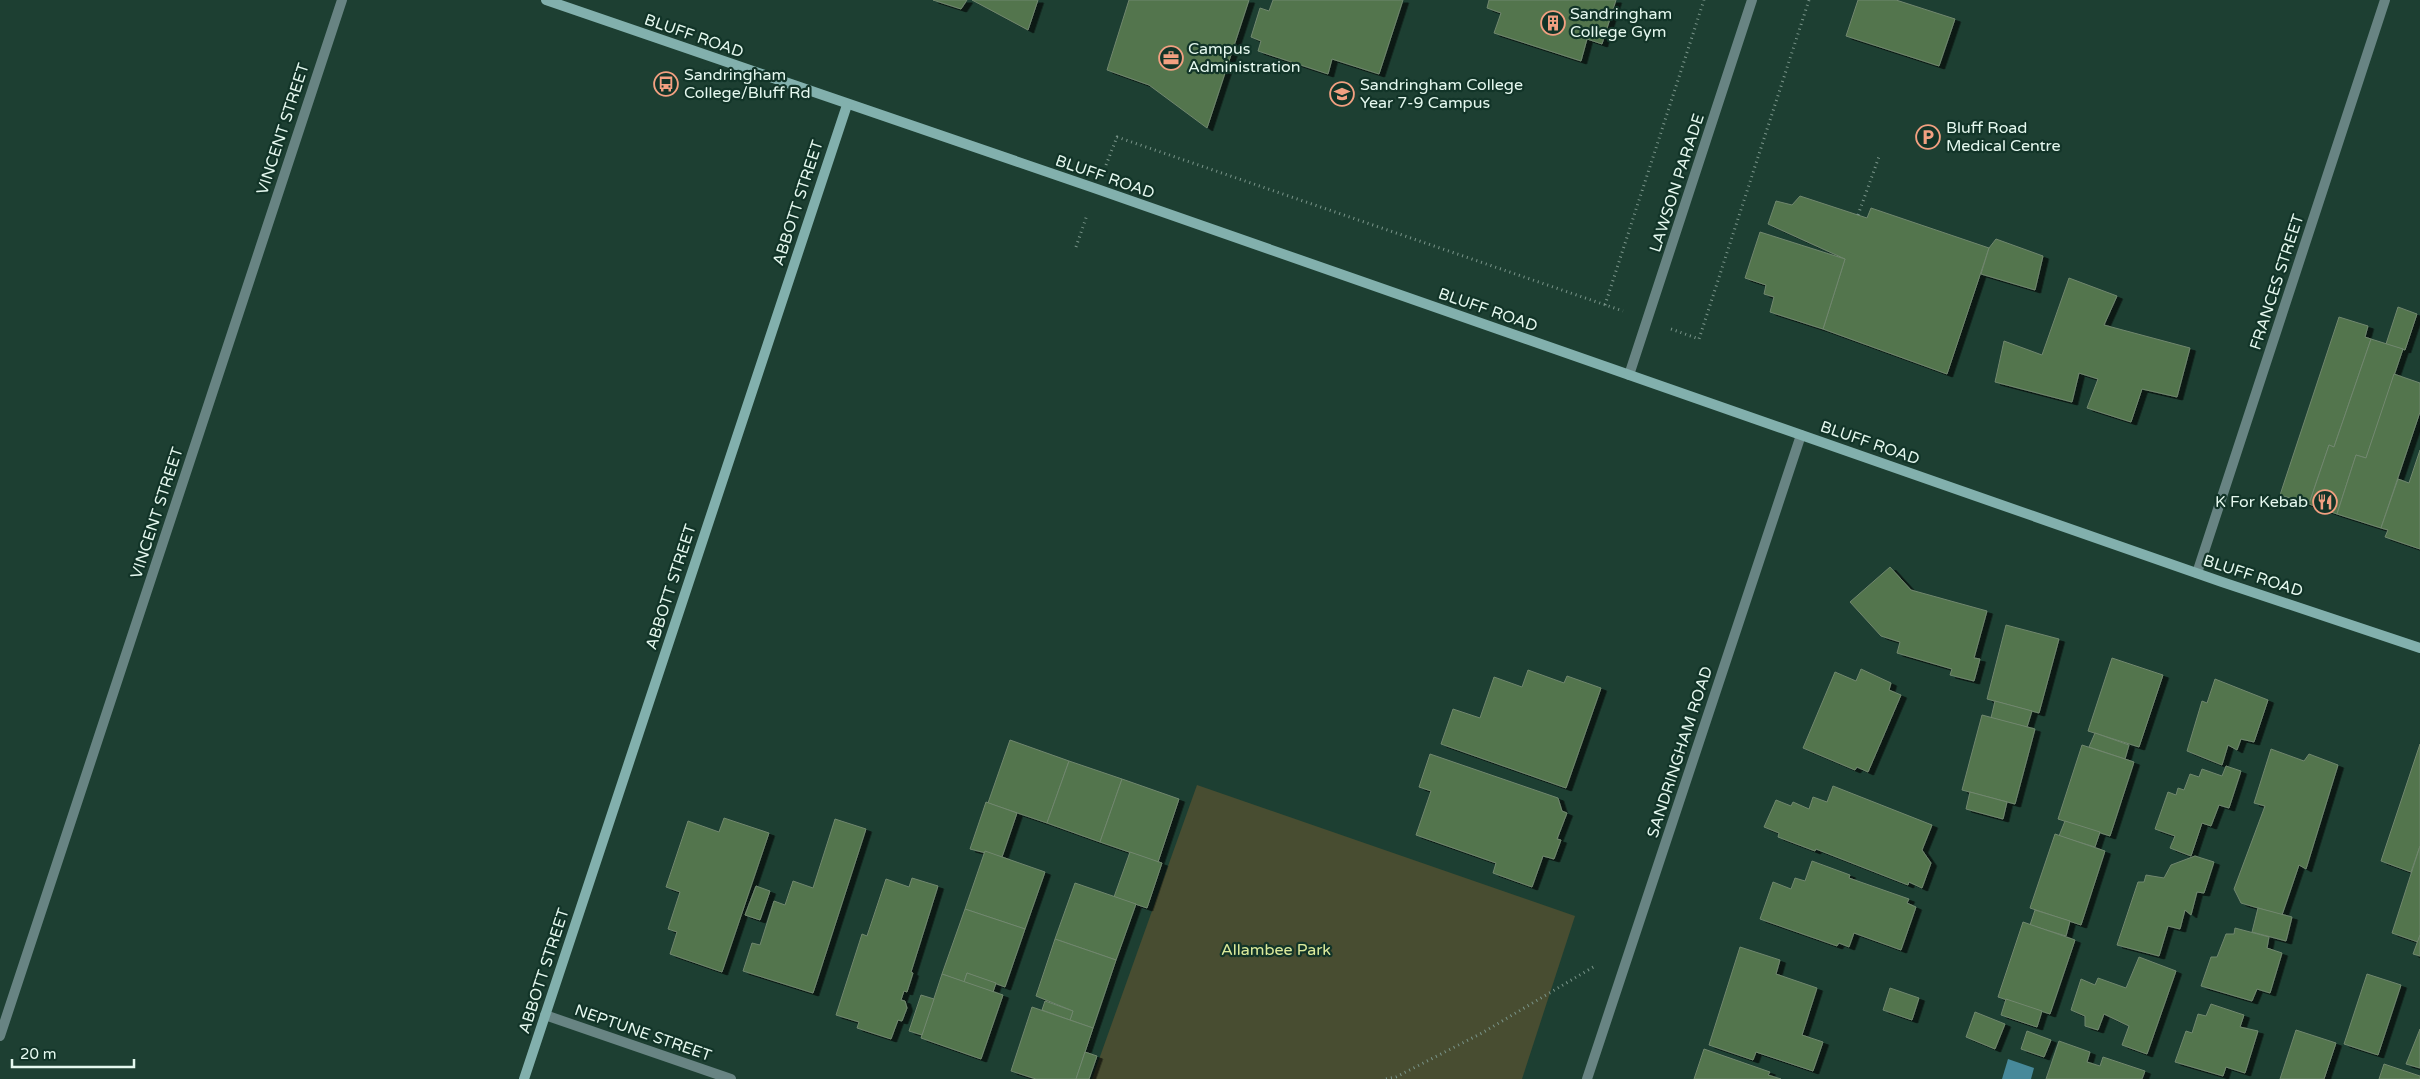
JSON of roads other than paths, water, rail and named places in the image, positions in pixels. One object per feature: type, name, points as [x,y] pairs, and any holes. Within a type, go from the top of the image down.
[{"type":"main road","name":"BLUFF ROAD","points":[[546,0],[1096,189],[2197,573],[2420,648]]},
{"type":"main road","name":"ABBOTT STREET","points":[[524,1079],[847,104]]},
{"type":"street","name":"VINCENT STREET","points":[[0,1036],[342,0]]},
{"type":"street","name":"LAWSON PARADE","points":[[1629,375],[1752,0]]},
{"type":"street","name":"FRANCES STREET","points":[[2197,573],[2385,0]]},
{"type":"street","name":"SANDRINGHAM ROAD","points":[[1587,1079],[1801,435]]},
{"type":"street","name":"NEPTUNE STREET","points":[[545,1015],[731,1079]]},
{"type":"water","points":[[2008,1059],[2034,1068],[2031,1079],[2002,1079]]},
{"type":"place","name":"Sandringham College Gym","points":[[1553,23]]},
{"type":"place","name":"Campus Administration","points":[[1171,58]]},
{"type":"place","name":"Sandringham College/Bluff Rd","points":[[666,84]]},
{"type":"place","name":"Sandringham College Year 7-9 Campus","points":[[1342,94]]},
{"type":"place","name":"Bluff Road Medical Centre","points":[[1928,137]]},
{"type":"place","name":"K For Kebab","points":[[2325,502]]},
{"type":"park label","name":"Allambee Park","points":[[1276,950]]}]
